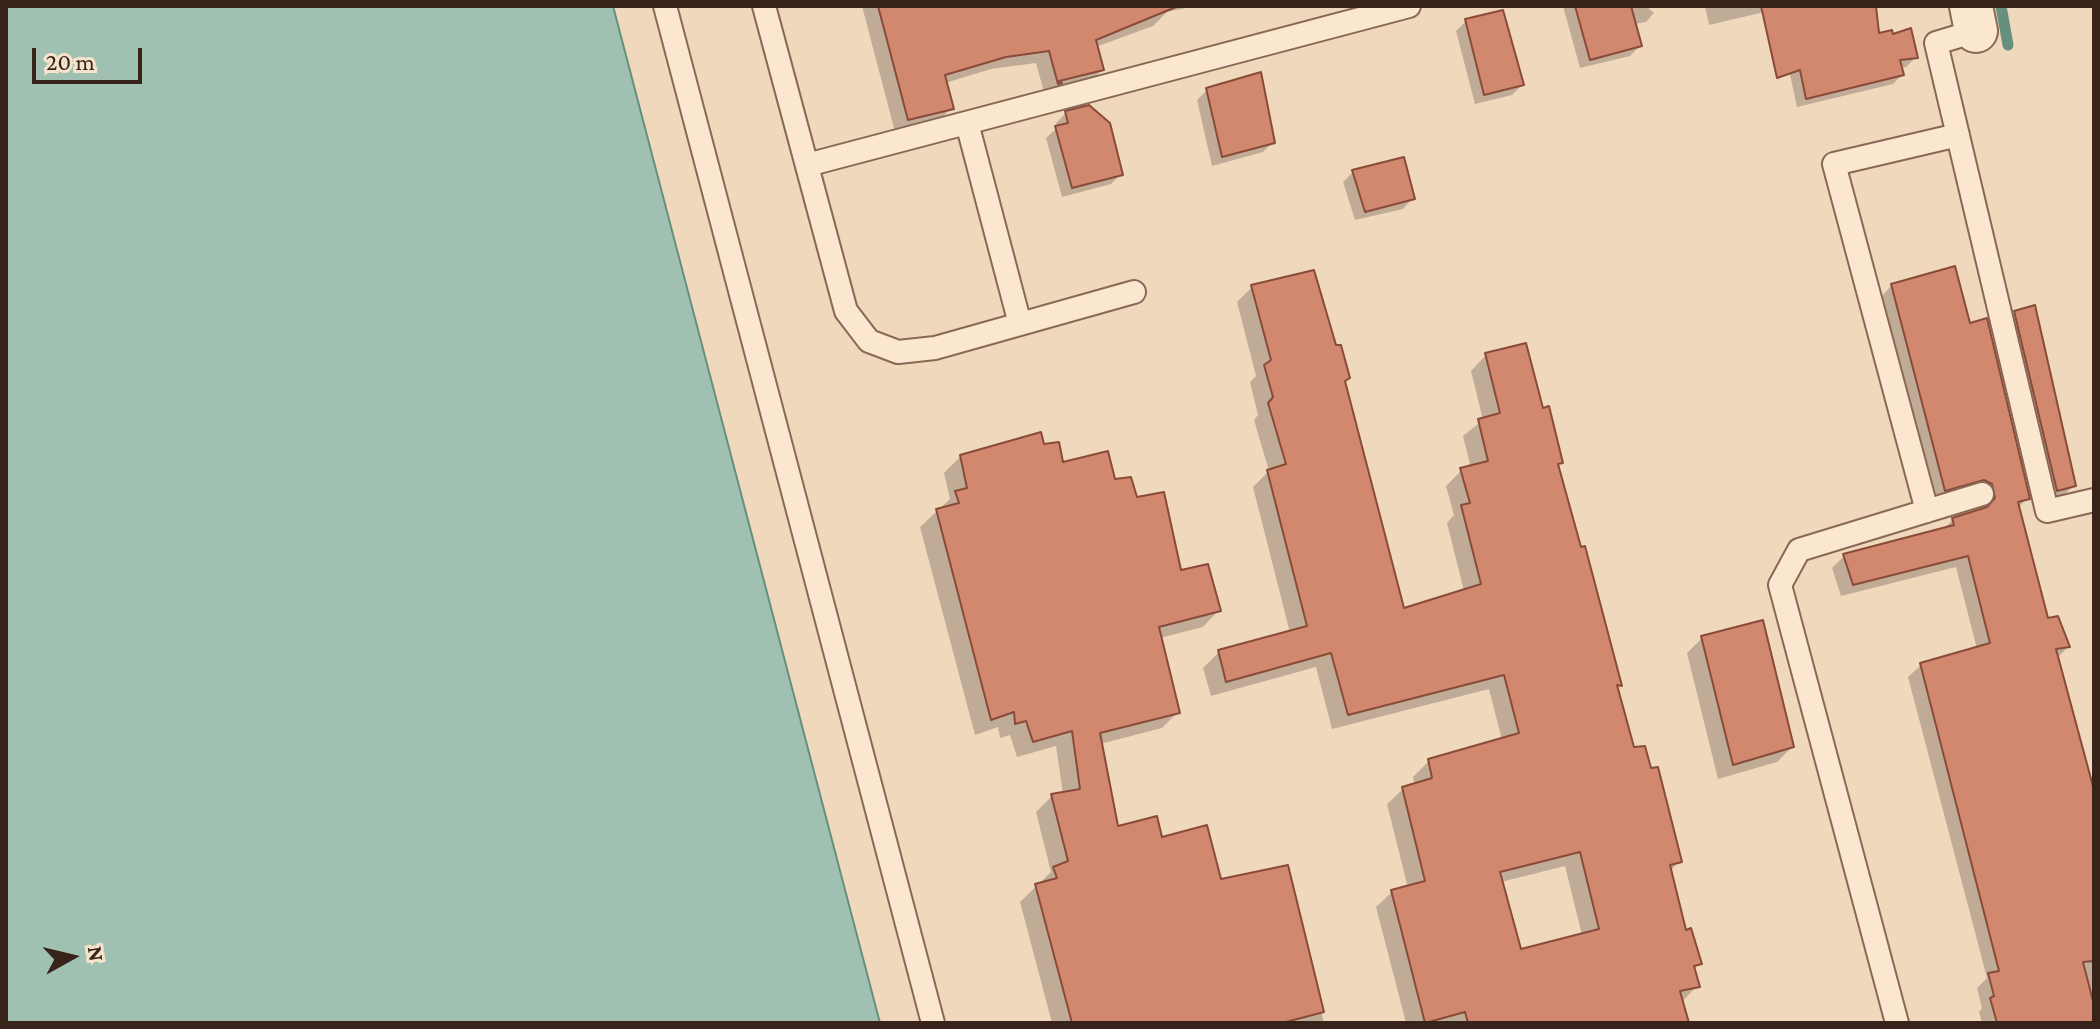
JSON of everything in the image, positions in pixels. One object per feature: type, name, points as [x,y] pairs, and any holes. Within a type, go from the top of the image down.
[{"type":"lane","points":[[665,6],[933,1023]]},
{"type":"lane","points":[[764,6],[846,311],[869,341],[898,352],[935,348],[1134,292]]},
{"type":"lane","points":[[807,165],[1409,6]]},
{"type":"lane","points":[[1973,18],[1936,43],[2047,511],[2094,500]]},
{"type":"lane","points":[[967,123],[1020,324]]},
{"type":"lane","points":[[1927,511],[1834,164],[1958,135]]},
{"type":"lane","points":[[1897,1023],[1780,585],[1799,550],[1982,494]]},
{"type":"shaded area","points":[[6,6],[613,6],[880,1023],[6,1023]]},
{"type":"building","points":[[878,6],[1176,7],[1096,40],[1104,70],[1059,81],[1062,83],[1058,84],[1049,51],[1006,57],[945,75],[954,109],[908,120]]},
{"type":"building","points":[[1575,6],[1631,6],[1642,46],[1590,60]]},
{"type":"building","points":[[1761,6],[1876,6],[1879,33],[1892,30],[1893,34],[1911,28],[1918,58],[1900,60],[1904,75],[1806,99],[1800,70],[1777,78]]},
{"type":"building","points":[[1503,10],[1524,85],[1484,95],[1465,19]]},
{"type":"building","points":[[1261,72],[1275,143],[1222,157],[1206,88]]},
{"type":"building","points":[[1089,105],[1110,123],[1123,175],[1072,188],[1055,126],[1068,123],[1065,111]]},
{"type":"building","points":[[1404,157],[1415,199],[1365,212],[1352,170]]},
{"type":"building","points":[[1955,266],[1970,323],[1987,318],[2030,499],[2018,502],[2048,618],[2058,616],[2070,647],[2056,649],[2094,790],[2094,961],[2083,962],[2094,1005],[2094,1023],[1997,1023],[1990,998],[1994,996],[1988,973],[1999,971],[1920,663],[1990,643],[1968,556],[1853,585],[1843,554],[1954,525],[1952,518],[1987,507],[1995,498],[1992,484],[1984,480],[1945,491],[1891,284]]},
{"type":"building","points":[[1314,270],[1336,345],[1341,345],[1350,378],[1345,381],[1404,608],[1481,584],[1461,505],[1470,503],[1460,468],[1488,461],[1478,419],[1500,413],[1485,353],[1526,343],[1543,408],[1549,406],[1563,463],[1558,464],[1581,547],[1585,546],[1622,686],[1617,685],[1634,747],[1645,746],[1651,768],[1658,767],[1682,862],[1670,865],[1686,930],[1691,928],[1702,964],[1694,966],[1700,987],[1680,991],[1689,1023],[1468,1023],[1465,1012],[1425,1023],[1391,890],[1425,881],[1402,787],[1432,778],[1428,759],[1519,733],[1504,675],[1348,715],[1331,653],[1226,682],[1218,650],[1307,626],[1267,470],[1286,464],[1268,403],[1273,397],[1264,365],[1271,360],[1251,285]],"holes":[[[1580,852],[1599,929],[1521,949],[1500,872]]]},
{"type":"building","points":[[2035,305],[2076,486],[2057,491],[2014,311]]},
{"type":"building","points":[[1041,432],[1044,444],[1059,442],[1063,462],[1108,451],[1115,479],[1131,477],[1137,497],[1164,492],[1181,570],[1208,564],[1221,611],[1159,627],[1180,713],[1100,733],[1118,826],[1157,816],[1162,837],[1207,825],[1221,879],[1288,865],[1324,1012],[1282,1023],[1072,1023],[1035,884],[1057,878],[1053,867],[1068,861],[1051,794],[1080,789],[1072,731],[1033,742],[1026,721],[1015,724],[1014,712],[991,720],[936,509],[959,503],[955,491],[967,488],[960,455]]},
{"type":"building","points":[[1763,620],[1794,747],[1733,765],[1701,636]]},
{"type":"waterway","points":[[2001,6],[2008,45]]}]
